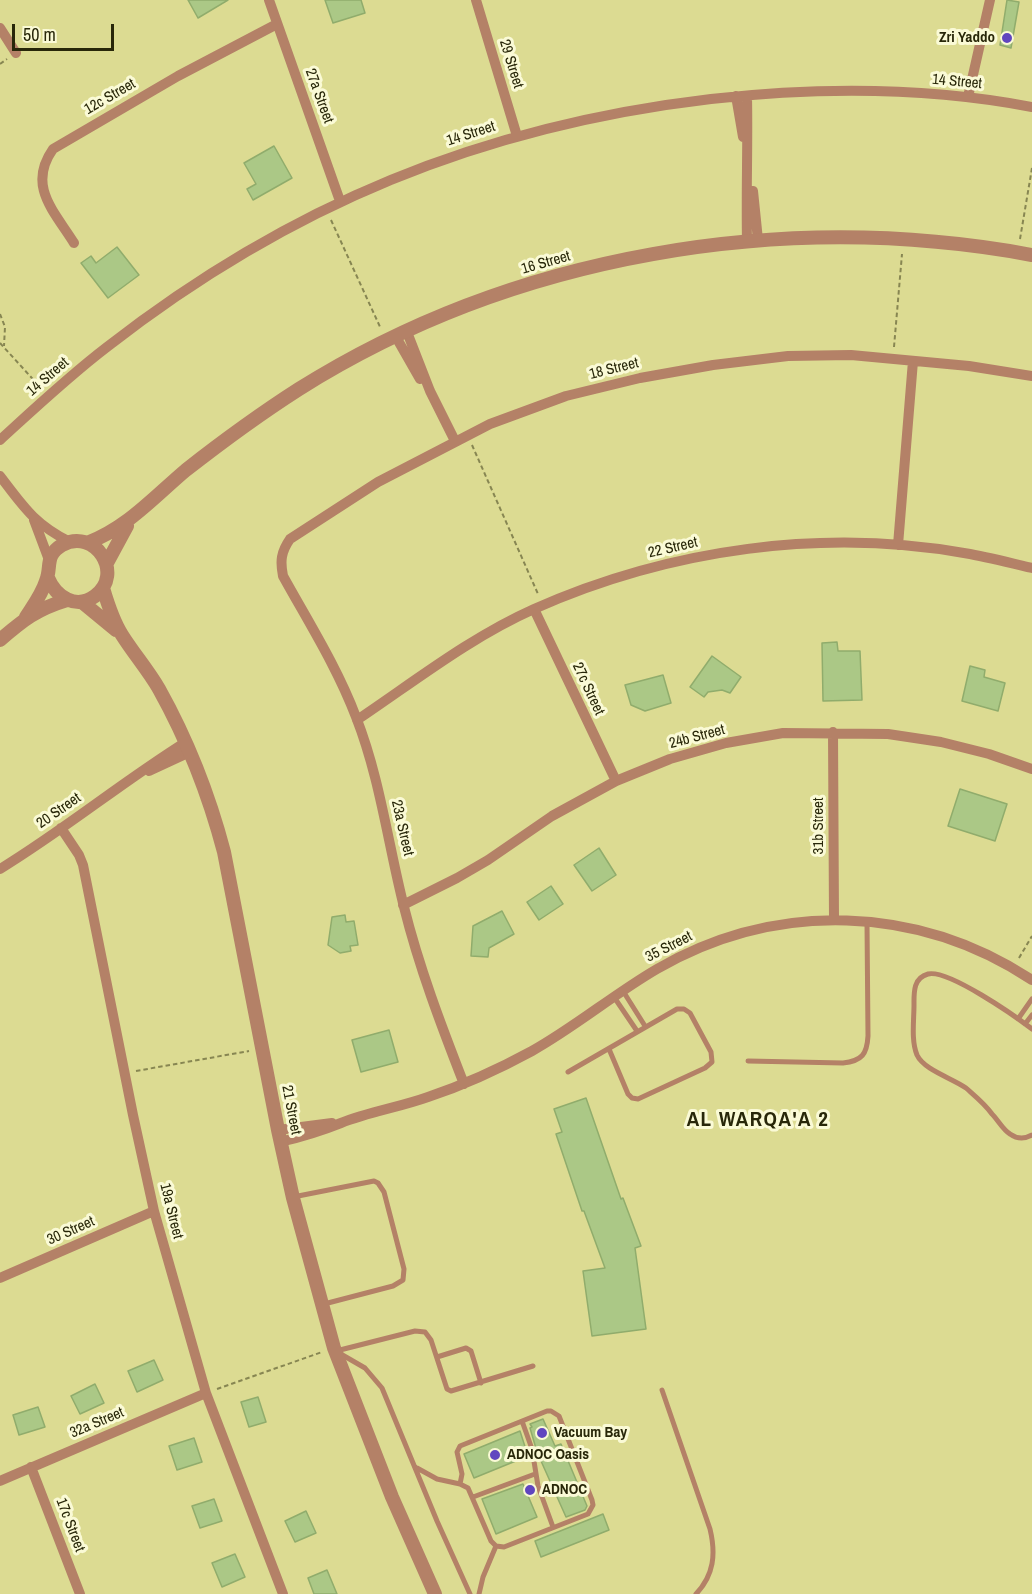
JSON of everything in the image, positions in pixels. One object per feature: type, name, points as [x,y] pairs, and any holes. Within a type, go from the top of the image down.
[{"type":"street","name":"27a Street","points":[[270,0],[340,201]]},
{"type":"street","name":"29 Street","points":[[476,0],[517,136]]},
{"type":"street","points":[[968,97],[990,0]]},
{"type":"street","name":"12c Street","points":[[74,243],[42,189],[41,174],[45,161],[53,149],[178,76],[278,24]]},
{"type":"street","points":[[0,28],[16,52]]},
{"type":"street","name":"14 Street","points":[[0,440],[106,348],[196,283],[243,254],[340,201],[427,165],[517,136],[591,118],[666,105],[741,96],[799,92],[854,92],[968,97],[1032,107]]},
{"type":"street","points":[[741,96],[748,151],[746,187],[753,240]]},
{"type":"street","name":"16 Street","points":[[87,543],[111,532],[133,517],[214,448],[302,388],[397,337],[454,310],[569,273],[638,257],[753,240],[819,237],[939,241],[1032,255]]},
{"type":"street","points":[[397,337],[430,391],[455,441]]},
{"type":"street","name":"18 Street","points":[[289,588],[280,563],[283,550],[290,539],[378,482],[455,441],[490,424],[566,396],[682,370],[788,356],[851,355],[893,358],[969,366],[1032,376]]},
{"type":"street","points":[[898,545],[913,361]]},
{"type":"street","points":[[0,476],[17,501]]},
{"type":"street","points":[[0,486],[34,520],[70,542]]},
{"type":"street","name":"16 Street","points":[[107,563],[118,539],[133,517]]},
{"type":"street","points":[[26,617],[48,578],[49,560],[34,520]]},
{"type":"street","points":[[48,578],[58,595],[67,600],[82,602],[98,594],[107,578],[107,563],[103,555],[96,547],[87,543],[70,542],[61,546],[49,560]]},
{"type":"street","name":"22 Street","points":[[357,720],[479,639],[539,608],[584,589],[686,560],[728,552],[792,545],[845,543],[898,545],[969,554],[1032,568]]},
{"type":"street","name":"21 Street","points":[[103,588],[122,635],[158,687],[188,747],[214,815],[224,852],[279,1136],[334,1350],[392,1497],[435,1594]]},
{"type":"street","name":"23a Street","points":[[289,588],[327,652],[357,720],[383,811],[403,905],[428,987],[464,1084]]},
{"type":"street","points":[[0,640],[26,617],[67,600]]},
{"type":"street","name":"21 Street","points":[[82,602],[122,635]]},
{"type":"street","name":"27c Street","points":[[539,608],[616,781]]},
{"type":"street","name":"31b Street","points":[[833,732],[834,920]]},
{"type":"street","name":"24b Street","points":[[403,905],[488,860],[585,796],[670,759],[726,743],[783,733],[888,734],[941,742],[989,754],[1032,769]]},
{"type":"street","name":"20 Street","points":[[0,869],[135,776],[188,747]]},
{"type":"street","name":"19a Street","points":[[61,828],[83,865],[154,1211],[206,1393],[283,1594]]},
{"type":"street","name":"35 Street","points":[[279,1136],[330,1129],[341,1123],[464,1084],[533,1050],[658,968],[688,953],[742,933],[788,924],[834,920],[867,921],[907,927],[944,936],[980,950],[1032,980]]},
{"type":"street","name":"30 Street","points":[[0,1278],[154,1211]]},
{"type":"street","name":"32a Street","points":[[0,1481],[206,1393]]},
{"type":"street","name":"17c Street","points":[[31,1467],[80,1594]]},
{"type":"lane","points":[[748,1061],[854,1062],[862,1056],[868,1047],[867,921]]},
{"type":"lane","points":[[1032,1029],[972,990],[938,974],[928,974],[920,978],[914,986],[915,1042],[919,1059],[925,1065],[950,1077],[978,1099],[1009,1134],[1018,1138],[1032,1135]]},
{"type":"lane","points":[[619,994],[645,1026]]},
{"type":"lane","points":[[619,994],[637,1031]]},
{"type":"lane","points":[[1018,1018],[1032,999]]},
{"type":"lane","points":[[568,1072],[676,1009],[684,1009],[690,1013],[711,1052],[712,1062],[705,1068],[638,1099],[628,1094],[609,1049]]},
{"type":"lane","points":[[1025,1024],[1032,1015]]},
{"type":"lane","points":[[293,1197],[374,1181],[378,1182],[384,1192],[404,1269],[403,1280],[393,1286],[322,1305]]},
{"type":"lane","points":[[334,1350],[420,1331],[429,1335],[449,1390],[481,1383],[533,1366]]},
{"type":"lane","points":[[437,1357],[469,1349],[481,1383]]},
{"type":"lane","points":[[334,1350],[365,1368],[379,1382],[470,1594]]},
{"type":"lane","points":[[662,1390],[714,1545],[710,1574],[696,1594]]},
{"type":"lane","points":[[415,1467],[437,1479],[468,1488],[491,1541],[496,1546],[504,1547],[588,1514],[593,1505],[559,1416],[551,1411],[460,1446],[457,1452],[462,1474],[460,1484]]},
{"type":"lane","points":[[522,1421],[532,1449],[535,1474],[553,1527]]},
{"type":"lane","points":[[473,1497],[535,1474]]},
{"type":"lane","points":[[478,1594],[496,1546]]},
{"type":"path","points":[[1018,252],[1032,168]]},
{"type":"path","points":[[326,209],[397,337]]},
{"type":"path","points":[[893,358],[903,239]]},
{"type":"path","points":[[0,314],[5,327],[4,347]]},
{"type":"path","points":[[0,342],[48,396]]},
{"type":"path","points":[[467,435],[539,608]]},
{"type":"path","points":[[1013,968],[1032,936]]},
{"type":"path","points":[[125,1073],[262,1048]]},
{"type":"path","points":[[206,1393],[334,1350]]},
{"type":"building","points":[[188,0],[228,0],[198,18]]},
{"type":"building","points":[[325,0],[361,0],[365,13],[333,23]]},
{"type":"building","points":[[1007,0],[1019,2],[1011,48],[1000,45]]},
{"type":"building","points":[[274,146],[292,178],[253,200],[247,189],[256,184],[244,163]]},
{"type":"building","points":[[117,247],[139,275],[108,298],[81,263],[91,256],[96,263]]},
{"type":"building","points":[[837,642],[838,651],[860,651],[862,700],[823,701],[822,643]]},
{"type":"building","points":[[712,656],[741,677],[730,693],[722,690],[708,692],[704,697],[690,687]]},
{"type":"building","points":[[970,666],[985,670],[984,677],[1005,683],[998,711],[962,701]]},
{"type":"building","points":[[663,675],[671,703],[645,711],[631,705],[625,685]]},
{"type":"building","points":[[960,789],[1007,804],[995,841],[948,826]]},
{"type":"building","points":[[599,848],[616,875],[592,891],[574,865]]},
{"type":"building","points":[[551,886],[563,904],[539,920],[527,902]]},
{"type":"building","points":[[502,911],[514,934],[489,948],[488,957],[471,956],[473,926]]},
{"type":"building","points":[[345,915],[346,922],[354,921],[358,945],[350,946],[351,951],[340,953],[328,945],[332,917]]},
{"type":"building","points":[[389,1030],[398,1062],[361,1072],[352,1040]]},
{"type":"building","points":[[586,1098],[621,1199],[623,1198],[641,1246],[635,1248],[646,1329],[592,1336],[583,1271],[605,1268],[584,1211],[582,1211],[556,1134],[562,1132],[554,1109]]},
{"type":"building","points":[[154,1360],[163,1380],[137,1392],[128,1371]]},
{"type":"building","points":[[95,1384],[104,1403],[80,1414],[71,1396]]},
{"type":"building","points":[[258,1397],[266,1422],[249,1427],[241,1402]]},
{"type":"building","points":[[38,1407],[45,1427],[19,1435],[13,1415]]},
{"type":"building","points":[[543,1419],[555,1446],[561,1444],[587,1506],[585,1510],[566,1517],[537,1452],[530,1428],[532,1427],[530,1424]]},
{"type":"building","name":"ADNOC Oasis","points":[[520,1431],[528,1456],[474,1478],[464,1454]]},
{"type":"building","points":[[194,1438],[202,1462],[177,1470],[169,1446]]},
{"type":"building","points":[[523,1484],[537,1517],[496,1534],[482,1499]]},
{"type":"building","points":[[214,1499],[222,1521],[200,1528],[192,1506]]},
{"type":"building","points":[[306,1511],[316,1533],[295,1542],[285,1521]]},
{"type":"building","points":[[603,1514],[609,1530],[541,1557],[535,1541]]},
{"type":"building","points":[[235,1554],[245,1577],[222,1587],[212,1563]]},
{"type":"building","points":[[327,1570],[337,1594],[314,1594],[308,1578]]},
{"type":"place","name":"Zri Yaddo","points":[[1007,38]]},
{"type":"place","name":"Vacuum Bay","points":[[542,1433]]},
{"type":"place","name":"ADNOC Oasis","points":[[495,1455]]},
{"type":"place","name":"ADNOC","points":[[530,1490]]},
{"type":"district","name":"AL WARQA'A 2","points":[[758,1120]]}]
